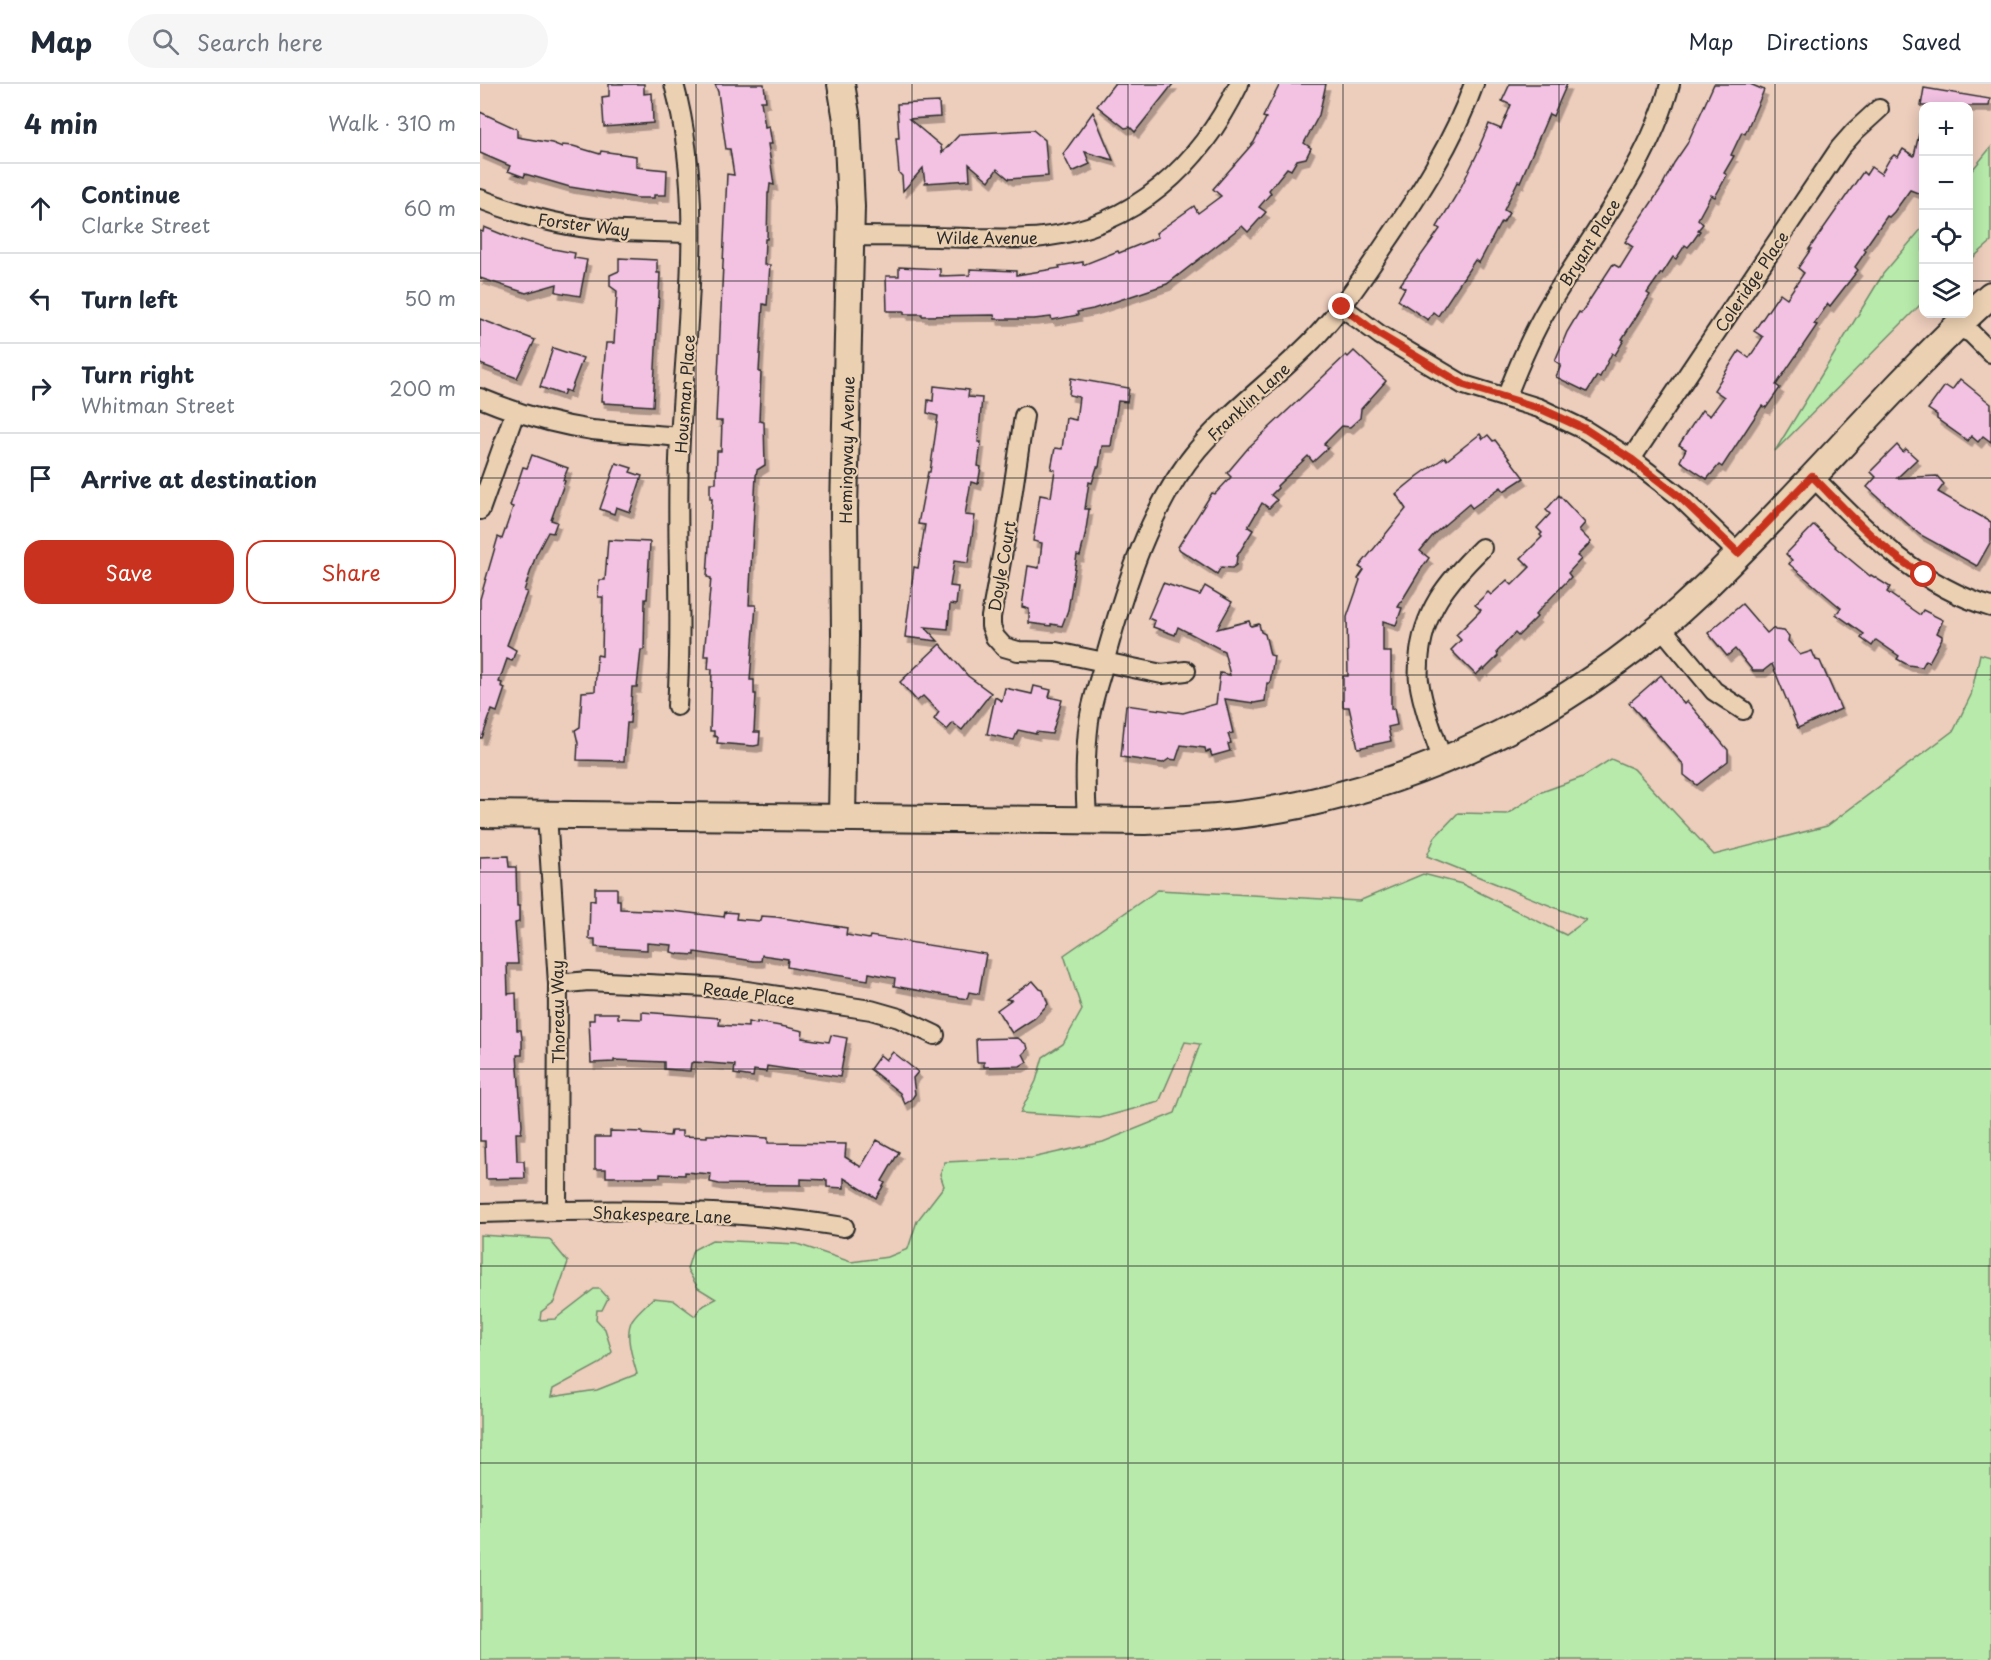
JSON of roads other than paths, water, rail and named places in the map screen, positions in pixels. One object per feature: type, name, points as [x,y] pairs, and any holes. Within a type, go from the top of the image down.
[{"type":"main road","name":"Hemingway Avenue","points":[[841,84],[847,120],[850,164],[842,818]]},
{"type":"main road","points":[[480,814],[1144,821],[1197,819],[1298,805],[1348,793],[1443,761],[1505,732],[1571,694],[1619,661],[1661,627],[1738,553],[1956,327],[1991,294]]},
{"type":"street","name":"Housman Place","points":[[674,84],[682,113],[690,176],[691,233],[688,339],[680,437],[678,551],[680,667],[677,706]]},
{"type":"street","name":"Wilde Avenue","points":[[850,239],[861,236],[1013,239],[1043,237],[1101,224],[1126,213],[1172,178],[1212,131],[1228,107],[1239,84]]},
{"type":"street","name":"Franklin Lane","points":[[1087,820],[1085,791],[1089,720],[1119,607],[1162,502],[1196,451],[1219,426],[1270,381],[1342,307],[1439,161],[1464,113],[1474,84]]},
{"type":"street","name":"Bryant Place","points":[[1506,398],[1525,351],[1548,308],[1638,161],[1657,121],[1670,84]]},
{"type":"street","name":"Coleridge Place","points":[[1631,459],[1840,148],[1880,109]]},
{"type":"street","name":"Forster Way","points":[[480,199],[515,213],[606,230],[691,233]]},
{"type":"street","points":[[1342,307],[1380,335],[1464,385],[1539,408],[1585,429],[1631,459],[1680,497],[1738,553]]},
{"type":"street","points":[[1956,327],[1971,333],[1991,353]]},
{"type":"street","points":[[480,398],[515,412],[553,423],[592,430],[680,437]]},
{"type":"street","points":[[480,510],[515,412]]},
{"type":"street","name":"Doyle Court","points":[[1024,416],[991,626],[995,637],[1004,646],[1018,651],[1056,652],[1162,674],[1186,671]]},
{"type":"street","points":[[1812,476],[1906,565],[1950,591],[1991,607]]},
{"type":"street","points":[[1443,761],[1432,732],[1418,680],[1420,642],[1430,611],[1458,571],[1482,548]]},
{"type":"street","points":[[1661,627],[1714,691],[1743,710]]},
{"type":"street","name":"Thoreau Way","points":[[547,814],[558,984],[557,1211]]},
{"type":"street","name":"Reade Place","points":[[558,984],[588,981],[727,988],[871,1010],[899,1018],[935,1035]]},
{"type":"street","name":"Shakespeare Lane","points":[[480,1213],[658,1211],[844,1227]]}]
